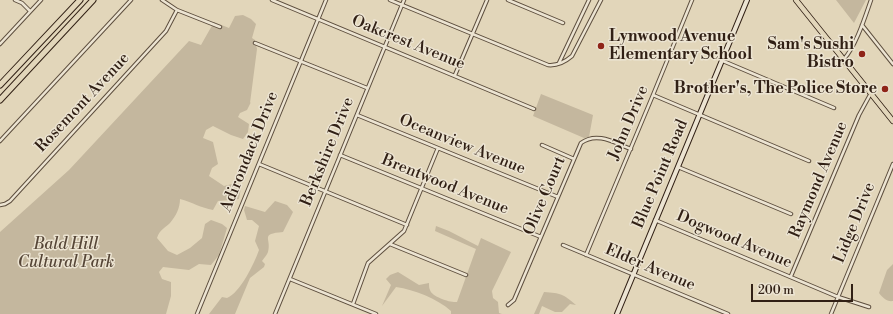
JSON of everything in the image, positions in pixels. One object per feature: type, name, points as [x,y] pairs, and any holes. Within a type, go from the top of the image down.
[{"type":"highway","points":[[0,86],[80,0]]},
{"type":"highway","points":[[0,100],[93,0]]},
{"type":"main road","points":[[796,0],[893,121]]},
{"type":"street","points":[[15,0],[22,3],[30,11]]},
{"type":"street","points":[[0,44],[41,0]]},
{"type":"street","points":[[0,141],[131,0]]},
{"type":"street","points":[[162,0],[177,10],[220,27]]},
{"type":"street","name":"Oakcrest Avenue","points":[[272,0],[534,109]]},
{"type":"street","name":"Adirondack Drive","points":[[197,314],[326,0]]},
{"type":"street","points":[[390,0],[551,65],[564,63],[572,56],[601,0]]},
{"type":"street","name":"Berkshire Drive","points":[[275,314],[404,0]]},
{"type":"street","points":[[455,75],[487,0]]},
{"type":"street","points":[[508,0],[563,23]]},
{"type":"street","points":[[559,64],[589,0]]},
{"type":"street","name":"John Drive","points":[[586,255],[692,0]]},
{"type":"street","points":[[741,0],[746,2]]},
{"type":"street","points":[[844,59],[862,25],[871,0]]},
{"type":"street","name":"Blue Point Road","points":[[617,314],[699,114],[723,61],[746,2]]},
{"type":"street","name":"Rosemont Avenue","points":[[0,205],[10,201],[166,31],[177,10]]},
{"type":"street","points":[[862,25],[893,64]]},
{"type":"street","points":[[255,42],[367,88]]},
{"type":"street","points":[[723,61],[834,108]]},
{"type":"street","name":"Raymond Avenue","points":[[791,276],[865,101],[871,93]]},
{"type":"street","points":[[653,95],[809,160]]},
{"type":"street","name":"Oceanview Avenue","points":[[357,115],[558,197]]},
{"type":"street","name":"Olive Court","points":[[508,305],[514,300],[581,143],[590,138],[597,137],[631,149]]},
{"type":"street","points":[[542,145],[574,159]]},
{"type":"street","points":[[352,304],[368,263],[404,231],[438,148]]},
{"type":"street","name":"Brentwood Avenue","points":[[340,155],[541,237]]},
{"type":"street","points":[[259,164],[407,225]]},
{"type":"street","name":"Lidge Drive","points":[[831,314],[893,164]]},
{"type":"street","points":[[678,167],[791,214]]},
{"type":"street","name":"Dogwood Avenue","points":[[656,220],[838,297],[869,307]]},
{"type":"street","points":[[390,244],[466,275]]},
{"type":"street","name":"Elder Avenue","points":[[563,245],[728,314]]},
{"type":"street","points":[[289,279],[352,304],[370,313],[376,314]]},
{"type":"green space","points":[[836,0],[866,0],[854,23]]},
{"type":"green space","name":"Bald Hill Cultural Park","points":[[243,15],[251,19],[256,24],[252,38],[255,40],[257,49],[250,103],[251,102],[247,110],[240,113],[238,117],[249,124],[248,132],[243,139],[213,126],[206,130],[203,138],[213,142],[218,164],[212,168],[209,176],[224,186],[232,184],[241,188],[239,199],[218,201],[213,210],[180,199],[176,215],[161,231],[157,238],[168,251],[177,255],[190,248],[202,238],[205,224],[211,220],[222,224],[227,228],[219,255],[211,265],[199,264],[189,270],[163,267],[159,272],[162,279],[171,282],[171,296],[166,314],[0,314],[0,232],[69,170],[189,41],[201,45],[214,22],[229,28],[235,16]]},
{"type":"green space","points":[[541,94],[593,115],[589,137],[584,138],[533,116]]},
{"type":"green space","points":[[275,201],[287,205],[293,212],[283,232],[271,234],[269,236],[268,252],[262,261],[265,264],[264,267],[250,278],[235,314],[209,314],[222,297],[227,298],[232,295],[242,284],[254,263],[259,250],[255,241],[259,226],[252,220],[247,220],[244,210],[245,206],[265,212]]},
{"type":"green space","points":[[436,226],[478,246],[481,238],[511,252],[492,291],[493,298],[498,302],[499,313],[502,314],[451,314],[451,311],[432,298],[418,292],[396,287],[382,306],[391,285],[386,279],[390,275],[398,272],[419,285],[429,283],[431,293],[446,300],[457,302],[476,249],[435,231]]},
{"type":"green space","points":[[893,264],[893,301],[889,301],[879,293],[887,270]]},
{"type":"green space","points":[[544,292],[562,295],[576,305],[570,304],[562,312],[555,312],[542,306],[539,314],[534,314]]},
{"type":"place","name":"Lynwood Avenue Elementary School","points":[[601,46]]},
{"type":"place","name":"Sam's Sushi Bistro","points":[[862,54]]},
{"type":"place","name":"Brother's, The Police Store","points":[[885,89]]}]
